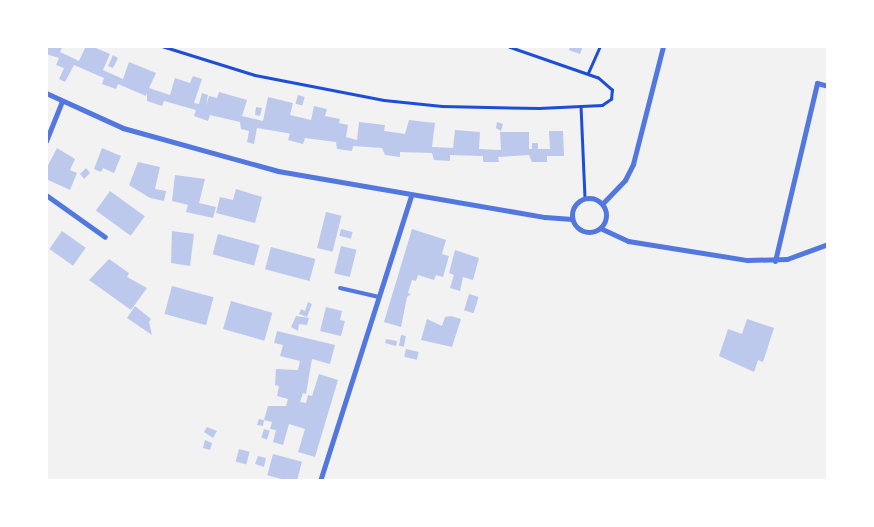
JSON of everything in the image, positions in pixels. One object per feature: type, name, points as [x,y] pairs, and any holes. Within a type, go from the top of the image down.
[{"type":"street","points":[[602,204],[625,180],[633,164],[663,46]]},
{"type":"street","points":[[775,261],[817,83],[828,86]]},
{"type":"street","points":[[46,93],[62,102],[123,128],[157,139],[278,171],[411,196],[572,218]]},
{"type":"street","points":[[46,141],[62,102]]},
{"type":"street","points":[[46,195],[105,237]]},
{"type":"street","points":[[320,481],[411,196]]},
{"type":"street","points":[[602,204],[586,199],[576,204],[572,218],[577,227],[586,232],[600,228],[628,242],[724,257],[775,261],[828,244]]},
{"type":"street","points":[[600,228],[605,219],[602,204]]},
{"type":"lane","points":[[340,288],[378,297]]},
{"type":"path","points":[[162,46],[255,75],[354,96],[442,106],[602,105],[612,95],[609,86],[588,73],[506,46]]},
{"type":"path","points":[[588,73],[600,46]]},
{"type":"path","points":[[581,106],[586,199]]},
{"type":"building","points":[[46,46],[63,46],[60,52],[79,61],[86,46],[91,46],[110,54],[103,70],[123,79],[129,62],[156,73],[149,88],[170,95],[175,78],[190,83],[193,76],[202,79],[194,103],[199,104],[202,93],[208,95],[206,106],[209,96],[217,98],[219,92],[247,100],[242,116],[263,121],[268,97],[293,103],[290,115],[311,120],[314,106],[327,109],[325,116],[340,119],[339,123],[348,125],[346,137],[357,140],[359,122],[385,125],[384,131],[405,134],[409,120],[435,123],[432,147],[453,148],[455,130],[480,132],[479,149],[501,150],[500,132],[529,132],[529,149],[532,149],[532,143],[538,143],[538,149],[550,149],[549,131],[563,131],[564,156],[547,156],[547,162],[532,162],[529,155],[498,157],[499,162],[483,162],[483,156],[450,155],[450,161],[434,160],[432,153],[400,152],[400,157],[385,155],[382,148],[353,146],[352,151],[337,149],[336,142],[305,138],[303,144],[288,140],[290,134],[257,128],[254,144],[247,142],[249,131],[241,129],[240,122],[210,115],[208,121],[194,116],[196,110],[164,101],[162,106],[147,101],[147,93],[146,96],[118,84],[116,89],[102,84],[104,78],[74,65],[65,82],[59,79],[64,68],[56,65],[59,58],[46,54]]},
{"type":"building","points":[[570,46],[583,46],[580,54],[569,50]]},
{"type":"building","points":[[113,55],[118,58],[113,68],[108,66]]},
{"type":"building","points":[[298,95],[305,97],[302,106],[296,104]]},
{"type":"building","points":[[256,107],[262,108],[260,116],[255,115]]},
{"type":"building","points":[[497,122],[503,124],[501,131],[496,128]]},
{"type":"building","points":[[57,148],[75,159],[70,170],[77,173],[70,190],[46,179],[46,169]]},
{"type":"building","points":[[102,148],[121,156],[114,173],[103,168],[101,172],[94,169]]},
{"type":"building","points":[[138,162],[160,167],[155,189],[166,191],[164,201],[150,198],[129,185]]},
{"type":"building","points":[[86,168],[90,173],[84,179],[80,174]]},
{"type":"building","points":[[175,175],[205,179],[199,203],[216,207],[213,218],[186,212],[188,205],[172,201]]},
{"type":"building","points":[[236,189],[262,197],[255,223],[216,213],[220,197],[233,200]]},
{"type":"building","points":[[110,191],[145,216],[131,236],[96,210]]},
{"type":"building","points":[[326,212],[342,216],[333,252],[317,248]]},
{"type":"building","points":[[341,229],[353,232],[351,239],[339,236]]},
{"type":"building","points":[[412,229],[446,240],[442,254],[449,256],[443,277],[436,275],[434,280],[418,275],[416,281],[412,280],[408,293],[411,294],[407,297],[401,327],[384,322]]},
{"type":"building","points":[[62,231],[86,248],[73,266],[49,249]]},
{"type":"building","points":[[172,231],[194,234],[190,266],[171,263]]},
{"type":"building","points":[[218,234],[260,245],[254,265],[213,254]]},
{"type":"building","points":[[341,246],[357,250],[350,277],[334,273]]},
{"type":"building","points":[[271,247],[315,259],[309,281],[265,269]]},
{"type":"building","points":[[455,250],[479,258],[473,280],[463,277],[460,291],[450,288],[454,275],[449,273]]},
{"type":"building","points":[[109,259],[129,273],[127,277],[147,288],[131,310],[89,280]]},
{"type":"building","points":[[172,286],[214,297],[206,325],[164,314]]},
{"type":"building","points":[[469,294],[479,297],[474,313],[464,310]]},
{"type":"building","points":[[231,301],[272,313],[264,341],[223,329]]},
{"type":"building","points":[[308,302],[312,304],[307,317],[299,314],[301,309],[305,311]]},
{"type":"building","points":[[135,306],[151,319],[149,322],[152,335],[127,318]]},
{"type":"building","points":[[326,307],[342,311],[340,320],[345,321],[341,336],[320,331]]},
{"type":"building","points":[[296,316],[309,318],[307,325],[299,324],[298,331],[291,327]]},
{"type":"building","points":[[451,316],[461,319],[452,347],[421,340],[427,319],[442,326],[445,317]]},
{"type":"building","points":[[747,319],[774,328],[763,362],[758,360],[754,372],[719,356],[728,329],[742,334]]},
{"type":"building","points":[[277,331],[335,345],[330,364],[312,359],[306,394],[303,393],[300,402],[306,403],[308,395],[312,396],[319,374],[338,380],[315,457],[298,452],[305,429],[289,424],[283,445],[273,442],[276,430],[270,429],[272,422],[264,420],[268,406],[286,406],[288,399],[277,396],[279,386],[275,385],[276,369],[298,370],[300,361],[280,356],[283,345],[274,343]]},
{"type":"building","points":[[401,335],[406,336],[404,347],[399,346]]},
{"type":"building","points":[[386,339],[397,341],[396,346],[385,343]]},
{"type":"building","points":[[406,349],[419,352],[417,360],[404,357]]},
{"type":"building","points":[[259,419],[264,420],[263,426],[257,425]]},
{"type":"building","points":[[207,427],[217,431],[213,438],[204,432]]},
{"type":"building","points":[[264,429],[270,431],[267,439],[261,438]]},
{"type":"building","points":[[205,440],[212,443],[210,450],[203,448]]},
{"type":"building","points":[[239,449],[250,452],[246,464],[236,462]]},
{"type":"building","points":[[273,454],[302,462],[297,481],[289,481],[267,475]]},
{"type":"building","points":[[258,456],[266,458],[264,467],[255,464]]}]
